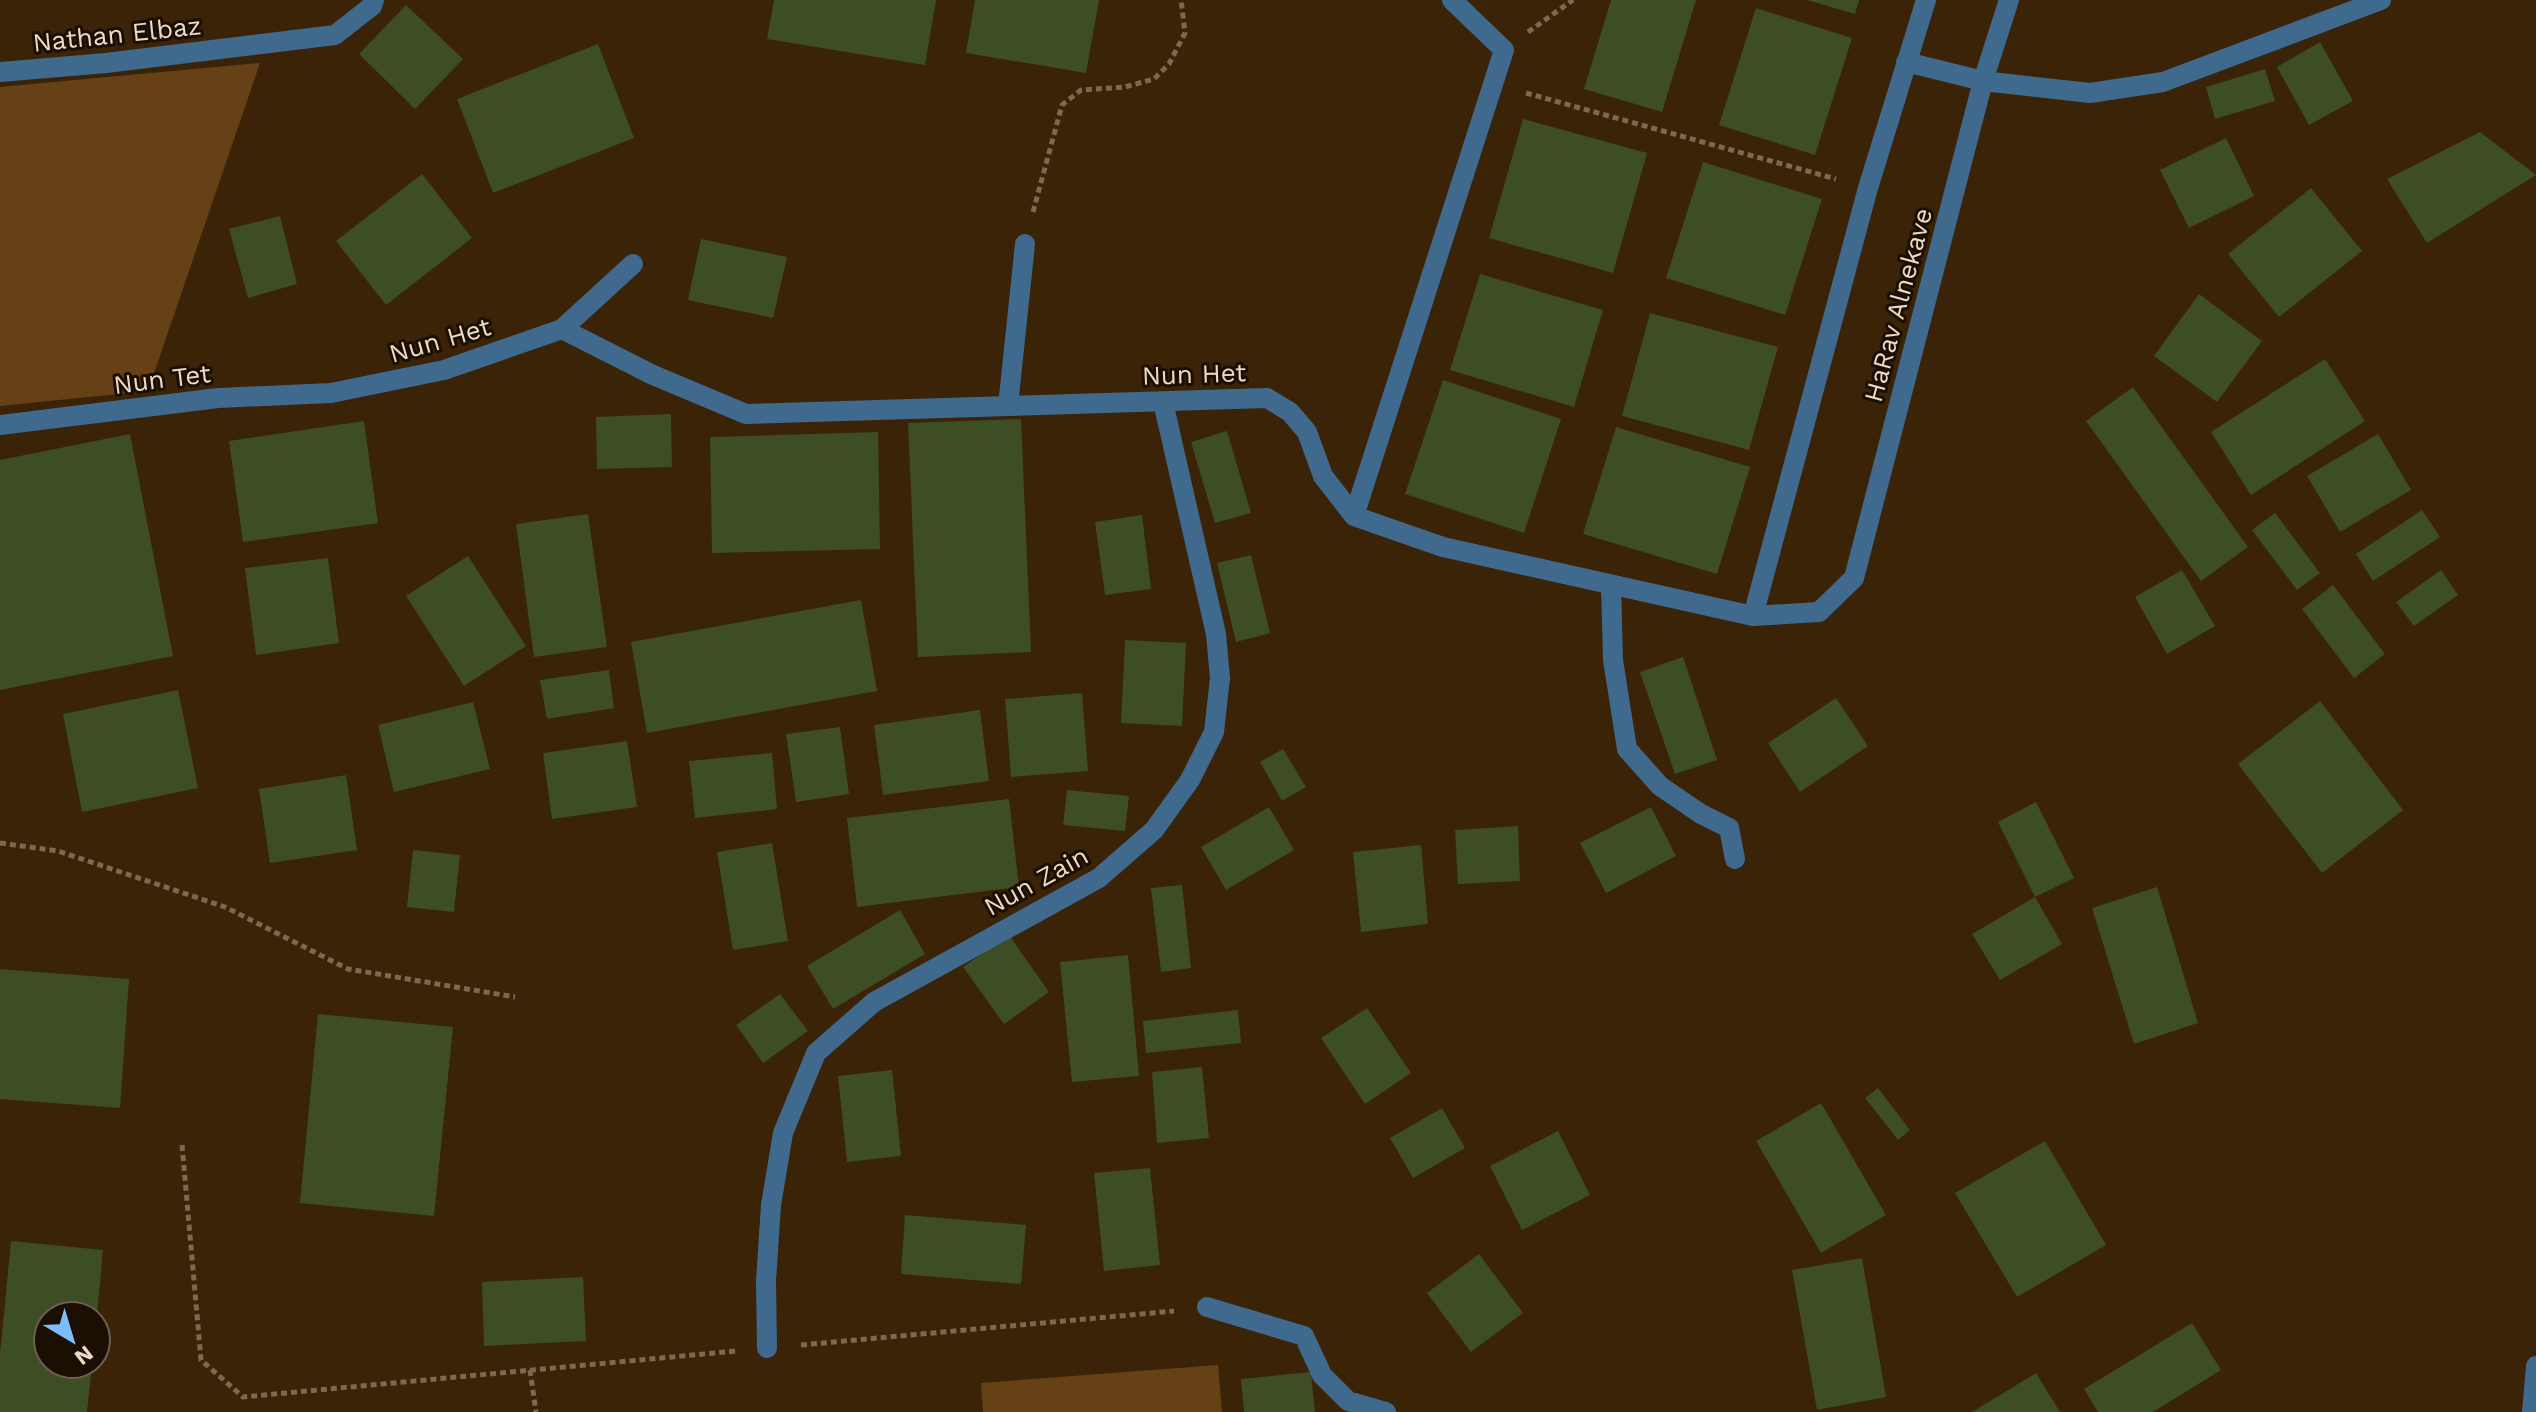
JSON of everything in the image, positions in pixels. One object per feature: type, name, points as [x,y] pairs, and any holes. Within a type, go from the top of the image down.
[{"type":"street","name":"Nathan Elbaz","points":[[0,72],[106,63],[335,35],[372,6],[374,0]]},
{"type":"street","points":[[1452,0],[1504,50],[1354,516],[1443,547],[1753,616],[1868,188],[1926,0]]},
{"type":"street","name":"HaRav Alnekave","points":[[1753,616],[1819,612],[1854,578],[1983,81],[2009,0]]},
{"type":"street","points":[[1906,62],[1983,81],[2090,93],[2163,82],[2381,0]]},
{"type":"street","points":[[1008,406],[1025,244]]},
{"type":"street","name":"Nun Het","points":[[331,393],[444,370],[562,329],[633,264]]},
{"type":"street","name":"Nun Het","points":[[562,329],[653,375],[746,414],[1267,398],[1290,412],[1307,432],[1323,476],[1354,516]]},
{"type":"street","name":"Nun Tet","points":[[0,425],[218,398],[331,393]]},
{"type":"street","name":"Nun Zain","points":[[767,1348],[766,1281],[771,1205],[780,1147],[816,1053],[874,1002],[1099,878],[1154,830],[1190,780],[1214,732],[1220,678],[1216,634],[1163,402]]},
{"type":"street","points":[[1611,586],[1613,660],[1627,749],[1660,786],[1701,814],[1729,828],[1735,859]]},
{"type":"street","points":[[1207,1307],[1304,1336],[1322,1375],[1348,1401],[1386,1412]]},
{"type":"street","points":[[2532,1412],[2536,1366]]},
{"type":"path","points":[[1025,244],[1062,105],[1081,90],[1125,87],[1154,79],[1169,64],[1185,33],[1181,0]]},
{"type":"path","points":[[1504,50],[1573,0]]},
{"type":"path","points":[[1493,83],[1868,188]]},
{"type":"path","points":[[0,843],[58,851],[225,907],[348,969],[515,997]]},
{"type":"path","points":[[182,1145],[201,1360],[243,1397],[1207,1307]]},
{"type":"path","points":[[530,1370],[536,1412]]},
{"type":"shaded area","points":[[260,63],[148,391],[0,406],[0,87]]},
{"type":"shaded area","points":[[1218,1365],[1222,1412],[983,1412],[981,1383]]},
{"type":"building","points":[[774,0],[936,0],[925,65],[767,39]]},
{"type":"building","points":[[975,0],[1099,0],[1086,73],[966,53]]},
{"type":"building","points":[[1611,0],[1696,0],[1662,112],[1584,89]]},
{"type":"building","points":[[1807,0],[1859,0],[1855,14]]},
{"type":"building","points":[[406,5],[463,59],[415,109],[359,54]]},
{"type":"building","points":[[1756,8],[1852,38],[1815,155],[1719,125]]},
{"type":"building","points":[[2320,42],[2353,101],[2309,125],[2277,67]]},
{"type":"building","points":[[598,44],[634,138],[493,193],[457,99]]},
{"type":"building","points":[[2265,69],[2275,101],[2215,119],[2206,87]]},
{"type":"building","points":[[1523,119],[1647,153],[1613,273],[1489,238]]},
{"type":"building","points":[[2480,132],[2536,175],[2427,243],[2387,179]]},
{"type":"building","points":[[2226,138],[2254,196],[2189,228],[2160,170]]},
{"type":"building","points":[[1703,162],[1822,199],[1785,315],[1666,278]]},
{"type":"building","points":[[422,174],[472,238],[386,305],[336,241]]},
{"type":"building","points":[[2311,188],[2362,251],[2279,317],[2228,254]]},
{"type":"building","points":[[280,216],[297,284],[248,298],[229,229]]},
{"type":"building","points":[[701,239],[787,257],[773,318],[688,300]]},
{"type":"building","points":[[1480,274],[1603,310],[1574,407],[1450,370]]},
{"type":"building","points":[[2199,294],[2262,341],[2217,402],[2154,356]]},
{"type":"building","points":[[1650,313],[1778,347],[1749,450],[1622,416]]},
{"type":"building","points":[[2325,359],[2365,421],[2251,495],[2211,432]]},
{"type":"building","points":[[1443,380],[1561,419],[1524,533],[1405,494]]},
{"type":"building","points":[[2133,387],[2248,547],[2201,581],[2086,421]]},
{"type":"building","points":[[671,414],[672,467],[597,469],[596,417]]},
{"type":"building","points":[[1021,419],[1031,652],[918,657],[908,423]]},
{"type":"building","points":[[364,421],[378,523],[243,542],[229,441]]},
{"type":"building","points":[[1616,427],[1750,467],[1717,574],[1583,534]]},
{"type":"building","points":[[1227,431],[1251,513],[1215,523],[1191,442]]},
{"type":"building","points":[[878,432],[880,549],[712,553],[710,437]]},
{"type":"building","points":[[130,434],[173,656],[0,690],[0,460]]},
{"type":"building","points":[[2378,434],[2411,490],[2340,532],[2307,476]]},
{"type":"building","points":[[2422,510],[2440,537],[2373,581],[2356,554]]},
{"type":"building","points":[[2275,513],[2320,573],[2297,590],[2252,530]]},
{"type":"building","points":[[588,514],[607,647],[534,657],[516,524]]},
{"type":"building","points":[[1142,515],[1151,589],[1105,595],[1095,522]]},
{"type":"building","points":[[1251,555],[1270,633],[1236,642],[1217,563]]},
{"type":"building","points":[[468,556],[526,646],[464,686],[406,596]]},
{"type":"building","points":[[328,558],[339,643],[256,655],[245,568]]},
{"type":"building","points":[[2182,570],[2215,626],[2167,654],[2135,597]]},
{"type":"building","points":[[2441,570],[2458,595],[2414,626],[2396,602]]},
{"type":"building","points":[[2333,585],[2385,654],[2354,678],[2302,609]]},
{"type":"building","points":[[861,600],[877,691],[647,733],[631,642]]},
{"type":"building","points":[[1125,640],[1186,643],[1182,726],[1121,723]]},
{"type":"building","points":[[1683,657],[1717,760],[1675,774],[1640,672]]},
{"type":"building","points":[[609,670],[614,708],[547,719],[540,680]]},
{"type":"building","points":[[178,690],[198,788],[82,812],[63,714]]},
{"type":"building","points":[[1082,693],[1088,771],[1011,777],[1005,699]]},
{"type":"building","points":[[1836,698],[1868,746],[1800,792],[1768,743]]},
{"type":"building","points":[[2320,701],[2403,810],[2322,873],[2238,764]]},
{"type":"building","points":[[473,702],[490,769],[394,792],[378,725]]},
{"type":"building","points":[[980,710],[989,781],[883,795],[874,725]]},
{"type":"building","points":[[840,727],[849,794],[796,802],[786,734]]},
{"type":"building","points":[[627,741],[637,807],[552,819],[543,753]]},
{"type":"building","points":[[1283,749],[1306,787],[1282,801],[1260,762]]},
{"type":"building","points":[[772,753],[777,809],[695,818],[689,761]]},
{"type":"building","points":[[346,775],[357,850],[270,863],[259,789]]},
{"type":"building","points":[[1067,790],[1129,796],[1125,831],[1063,825]]},
{"type":"building","points":[[1009,799],[1019,887],[857,907],[847,818]]},
{"type":"building","points":[[2036,802],[2074,878],[2035,897],[1998,822]]},
{"type":"building","points":[[1269,807],[1294,850],[1226,890],[1201,847]]},
{"type":"building","points":[[1651,807],[1676,856],[1606,893],[1580,843]]},
{"type":"building","points":[[1518,826],[1520,881],[1458,884],[1455,830]]},
{"type":"building","points":[[772,843],[788,941],[733,950],[717,852]]},
{"type":"building","points":[[1421,845],[1428,924],[1361,932],[1353,852]]},
{"type":"building","points":[[413,850],[460,855],[454,912],[407,907]]},
{"type":"building","points":[[1182,885],[1191,968],[1161,972],[1151,888]]},
{"type":"building","points":[[2157,887],[2198,1023],[2134,1044],[2092,908]]},
{"type":"building","points":[[2035,897],[2062,944],[2000,980],[1972,934]]},
{"type":"building","points":[[900,910],[925,954],[833,1009],[807,966]]},
{"type":"building","points":[[1009,935],[1049,992],[1004,1024],[963,967]]},
{"type":"building","points":[[1128,955],[1139,1076],[1072,1082],[1060,962]]},
{"type":"building","points":[[0,969],[129,979],[120,1108],[0,1099]]},
{"type":"building","points":[[780,994],[808,1031],[763,1063],[736,1025]]},
{"type":"building","points":[[1367,1008],[1411,1073],[1365,1104],[1321,1038]]},
{"type":"building","points":[[1238,1010],[1241,1043],[1146,1053],[1143,1021]]},
{"type":"building","points":[[318,1014],[453,1027],[434,1216],[300,1203]]},
{"type":"building","points":[[1202,1067],[1209,1138],[1157,1143],[1152,1072]]},
{"type":"building","points":[[892,1070],[901,1156],[847,1162],[838,1076]]},
{"type":"building","points":[[1878,1088],[1910,1130],[1898,1140],[1865,1098]]},
{"type":"building","points":[[1821,1103],[1886,1215],[1821,1253],[1756,1141]]},
{"type":"building","points":[[1442,1108],[1465,1148],[1413,1178],[1390,1138]]},
{"type":"building","points":[[1558,1131],[1590,1195],[1522,1230],[1490,1166]]},
{"type":"building","points":[[2045,1141],[2106,1245],[2017,1297],[1955,1193]]},
{"type":"building","points":[[1150,1168],[1160,1265],[1104,1271],[1094,1173]]},
{"type":"building","points":[[905,1215],[1026,1225],[1021,1284],[901,1274]]},
{"type":"building","points":[[11,1241],[103,1250],[98,1300],[32,1300],[32,1380],[90,1380],[87,1412],[0,1412],[0,1355]]},
{"type":"building","points":[[1479,1254],[1523,1313],[1471,1352],[1427,1293]]},
{"type":"building","points":[[1862,1258],[1886,1397],[1817,1410],[1792,1270]]},
{"type":"building","points":[[583,1277],[586,1341],[484,1346],[482,1282]]},
{"type":"building","points":[[2192,1323],[2221,1370],[2153,1412],[2098,1412],[2084,1389]]},
{"type":"building","points":[[1311,1372],[1315,1412],[1244,1412],[1241,1379]]},
{"type":"building","points":[[2036,1373],[2060,1412],[1972,1412]]}]
